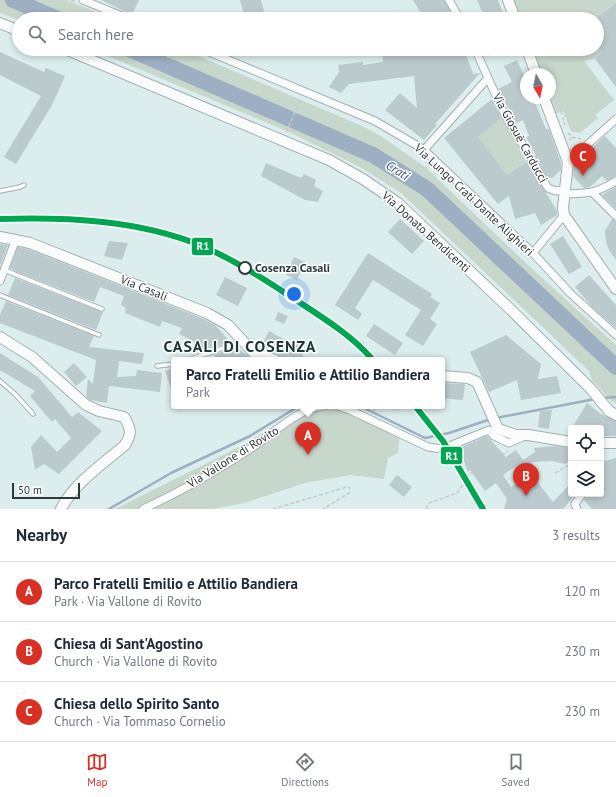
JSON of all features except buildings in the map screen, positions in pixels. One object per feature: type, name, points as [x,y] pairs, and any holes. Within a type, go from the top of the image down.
[{"type":"street","points":[[83,0],[112,12]]},
{"type":"street","points":[[449,0],[456,12]]},
{"type":"street","points":[[508,0],[512,12]]},
{"type":"street","points":[[0,24],[12,28]]},
{"type":"street","name":"Via Donato Bendicenti","points":[[82,56],[329,160],[381,190],[398,203],[446,248],[591,389],[609,411],[616,415]]},
{"type":"street","name":"Via Lungo Crati Dante Alighieri","points":[[219,56],[376,121],[424,150],[533,253],[571,294],[616,335]]},
{"type":"street","name":"Via Giosuè Carducci","points":[[478,56],[503,111],[548,188],[565,192]]},
{"type":"street","points":[[530,56],[534,68]]},
{"type":"street","points":[[424,150],[488,78]]},
{"type":"street","points":[[533,253],[564,215],[568,162],[546,104]]},
{"type":"street","points":[[568,162],[615,122]]},
{"type":"street","points":[[565,192],[593,193],[616,180]]},
{"type":"street","points":[[593,193],[616,216]]},
{"type":"street","points":[[564,215],[616,289]]},
{"type":"street","name":"Via Casali","points":[[0,237],[16,239],[118,277],[207,313],[228,325],[254,353],[267,357]]},
{"type":"street","points":[[0,281],[16,239]]},
{"type":"street","points":[[0,337],[32,357],[86,405],[99,411],[124,417],[131,426],[130,437],[125,445],[66,499],[61,509]]},
{"type":"street","points":[[445,376],[468,378],[476,382],[498,429],[516,435],[528,435],[568,442]]},
{"type":"street","points":[[604,404],[616,409]]},
{"type":"street","name":"Via Vallone di Rovito","points":[[143,509],[178,491],[251,449],[304,412],[314,409]]},
{"type":"street","points":[[347,409],[428,448],[442,449],[489,430],[494,436],[504,442],[514,442],[528,435]]},
{"type":"street","points":[[604,444],[616,443]]},
{"type":"street","points":[[577,509],[575,504],[580,497]]},
{"type":"lane","points":[[0,191],[24,185]]},
{"type":"lane","points":[[4,270],[102,309]]},
{"type":"lane","points":[[0,295],[99,335]]},
{"type":"lane","points":[[197,357],[242,341]]},
{"type":"lane","points":[[156,366],[171,364]]},
{"type":"lane","points":[[0,381],[15,394],[33,414]]},
{"type":"path","points":[[280,132],[286,134],[301,97]]},
{"type":"path","points":[[572,137],[583,140]]},
{"type":"path","points":[[426,509],[430,504],[457,493],[470,474],[506,453],[514,442]]},
{"type":"path","points":[[555,473],[568,466]]},
{"type":"path","points":[[273,509],[347,487],[350,488],[349,493],[323,509]]},
{"type":"green space","points":[[0,0],[66,0],[96,12],[12,12],[12,17],[0,13]]},
{"type":"green space","points":[[512,0],[616,0],[616,3],[604,12],[517,12]]},
{"type":"green space","points":[[108,56],[198,56],[362,126],[381,136],[425,167],[529,266],[616,345],[616,403],[612,402],[592,380],[589,371],[401,193],[362,168],[289,132]]},
{"type":"green space","points":[[534,56],[598,56],[595,59],[584,61],[614,100],[595,115],[598,118],[580,133],[571,131],[563,111],[554,114],[551,104],[556,104],[556,68],[538,68]]},
{"type":"green space","points":[[502,117],[526,161],[500,180],[471,142]]},
{"type":"green space","points":[[302,409],[357,409],[400,430],[398,453],[388,458],[384,479],[350,475],[305,483],[244,503],[212,509],[115,509],[245,444]]},
{"type":"waterway","name":"Crati","points":[[13,0],[41,12]]},
{"type":"waterway","name":"Crati","points":[[145,56],[373,155],[427,189],[616,367]]},
{"type":"waterway","points":[[602,398],[616,397]]},
{"type":"waterway","points":[[496,418],[595,399]]},
{"type":"waterway","points":[[109,509],[171,473],[250,436],[294,409]]},
{"type":"waterway","points":[[366,409],[425,438],[449,433],[491,419]]},
{"type":"transit line","name":"R1","points":[[0,219],[51,219],[103,222],[178,237],[228,258],[252,272],[338,328],[370,357]]},
{"type":"transit line","name":"R1","points":[[417,409],[443,441],[483,509]]},
{"type":"place","name":"Chiesa dello Spirito Santo","points":[[583,176]]},
{"type":"place","name":"Cosenza Casali","points":[[245,268]]},
{"type":"place","name":"Parco Fratelli Emilio e Attilio Bandiera","points":[[308,455]]},
{"type":"place","name":"Chiesa di Sant'Agostino","points":[[526,496]]},
{"type":"district","name":"CASALI DI COSENZA","points":[[240,346]]}]
